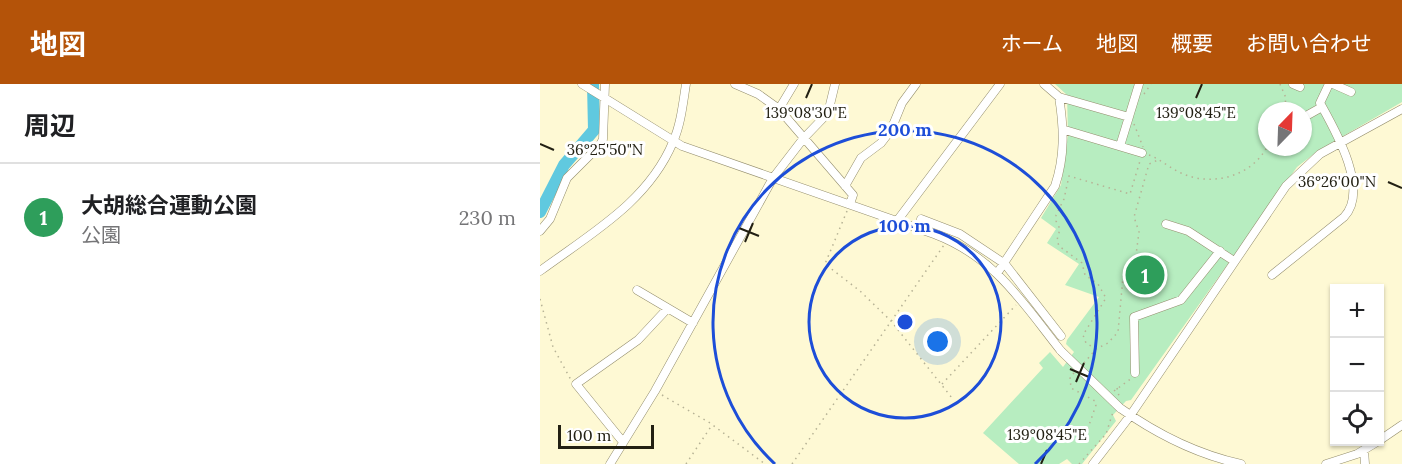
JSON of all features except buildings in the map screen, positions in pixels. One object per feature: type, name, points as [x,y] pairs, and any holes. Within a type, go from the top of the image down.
[{"type":"street","points":[[540,231],[550,219],[567,178],[600,146],[605,132],[602,98],[605,84]]},
{"type":"street","points":[[540,272],[630,204],[657,174],[674,142],[686,84]]},
{"type":"street","points":[[735,84],[758,94],[779,109],[853,195],[850,204]]},
{"type":"street","points":[[779,109],[794,84]]},
{"type":"street","points":[[610,464],[655,390],[773,178],[803,139],[828,113],[835,84]]},
{"type":"street","points":[[845,186],[861,158],[881,143],[891,130],[902,103],[916,84]]},
{"type":"street","points":[[897,221],[1000,84]]},
{"type":"street","points":[[1044,84],[1059,97],[1132,117]]},
{"type":"street","points":[[1120,146],[1132,117],[1139,84]]},
{"type":"street","points":[[1272,275],[1351,210],[1355,198],[1341,142],[1320,103],[1329,84]]},
{"type":"street","points":[[1333,84],[1351,92]]},
{"type":"street","points":[[583,85],[674,142],[897,221],[960,234],[1005,264],[1061,351],[1120,408],[1172,441],[1211,457],[1241,464]]},
{"type":"street","points":[[998,272],[1056,186],[1065,130],[1059,97]]},
{"type":"street","points":[[1312,113],[1322,107]]},
{"type":"street","points":[[1093,464],[1131,416],[1286,186],[1320,154],[1402,109]]},
{"type":"street","points":[[1065,130],[1142,153]]},
{"type":"street","points":[[921,219],[948,239],[980,257],[998,272],[1021,300],[1061,336]]},
{"type":"street","points":[[1167,224],[1188,231],[1234,261]]},
{"type":"street","points":[[957,243],[960,234]]},
{"type":"street","points":[[1135,373],[1134,317],[1181,300],[1220,251]]},
{"type":"street","points":[[637,290],[693,323]]},
{"type":"street","points":[[623,442],[576,384],[638,340],[667,309]]},
{"type":"street","points":[[1384,437],[1402,425]]},
{"type":"street","points":[[1326,464],[1342,460],[1370,446]]},
{"type":"street","points":[[1364,450],[1365,464]]},
{"type":"path","points":[[1140,102],[1151,84]]},
{"type":"path","points":[[1280,84],[1287,98],[1286,102]]},
{"type":"path","points":[[1096,349],[1086,343],[1083,335],[1106,298],[1098,284],[1085,275],[1082,263],[1059,246],[1057,240],[1060,229],[1056,215],[1062,206],[1069,176],[1130,194],[1142,153],[1143,141],[1132,117]]},
{"type":"path","points":[[1142,153],[1197,179],[1220,179],[1231,176],[1252,165],[1260,156]]},
{"type":"path","points":[[1083,365],[1096,349],[1108,343],[1118,332],[1123,277],[1136,255],[1139,232],[1134,218],[1149,164],[1158,160]]},
{"type":"path","points":[[850,204],[825,264],[860,291],[891,321],[952,398]]},
{"type":"path","points":[[792,464],[948,239]]},
{"type":"path","points":[[540,299],[553,347],[576,384]]},
{"type":"path","points":[[942,385],[1021,300]]},
{"type":"path","points":[[1076,371],[1070,378],[1071,388],[1095,401]]},
{"type":"path","points":[[1110,393],[1135,373]]},
{"type":"path","points":[[1079,464],[1106,434],[1119,395],[1117,388]]},
{"type":"path","points":[[655,390],[712,425],[765,464]]},
{"type":"path","points":[[1095,401],[1102,397]]},
{"type":"path","points":[[1083,436],[1095,412],[1095,401]]},
{"type":"path","points":[[686,464],[712,425]]},
{"type":"green space","points":[[1055,84],[1402,84],[1402,102],[1312,155],[1312,102],[1258,102],[1258,156],[1311,156],[1297,167],[1131,400],[1126,401],[1113,415],[1116,421],[1082,464],[1072,464],[1067,459],[1059,464],[1019,464],[983,433],[1043,368],[1039,363],[1050,352],[1063,367],[1074,352],[1066,344],[1067,340],[1099,297],[1065,285],[1079,264],[1047,243],[1056,229],[1041,218],[1061,185],[1068,135],[1067,95]]},
{"type":"waterway","points":[[540,212],[564,165],[594,130],[593,84]]},
{"type":"place","name":"大胡総合運動公園","points":[[1145,275]]}]
